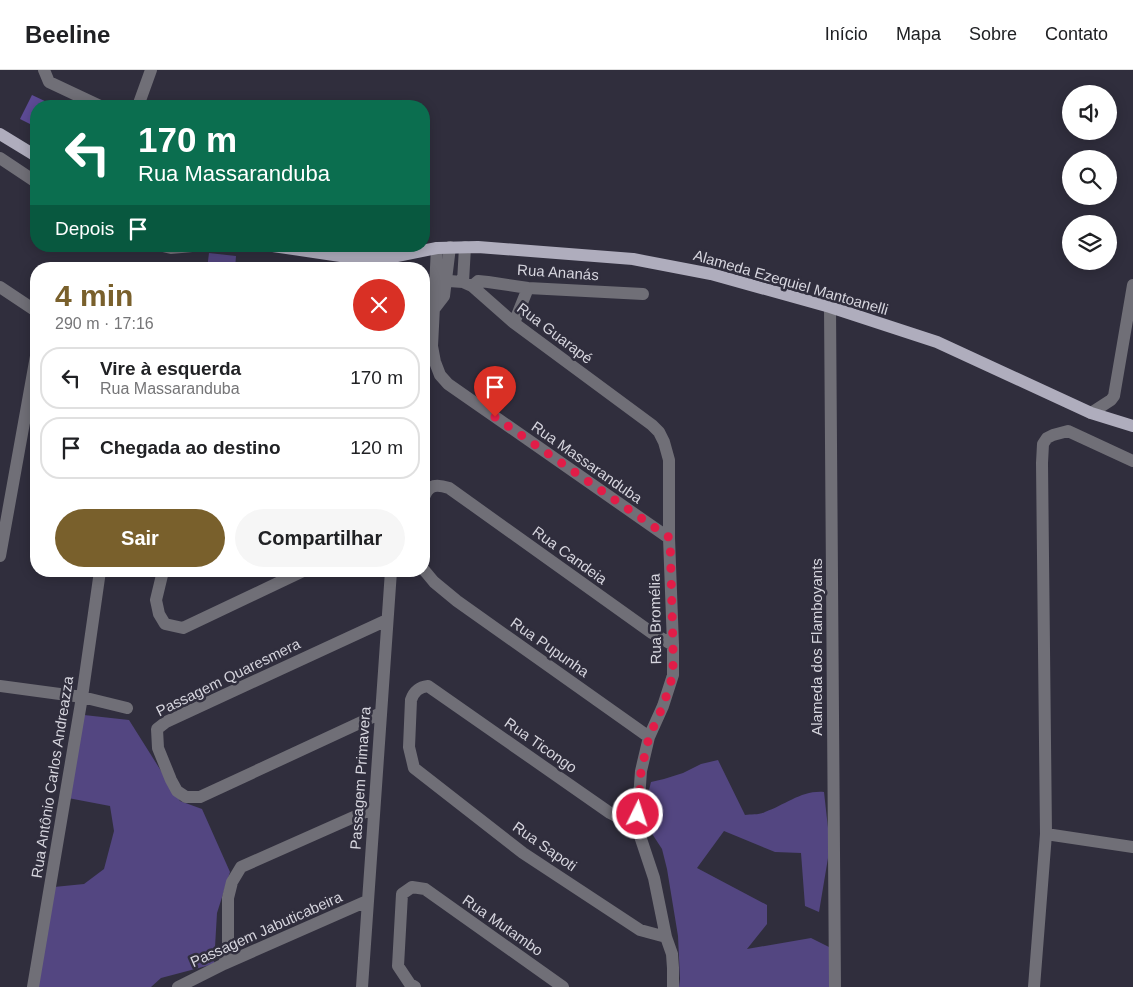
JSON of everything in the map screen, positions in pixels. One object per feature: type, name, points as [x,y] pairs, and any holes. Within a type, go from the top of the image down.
[{"type":"main road","points":[[0,134],[30,152]]},
{"type":"main road","name":"Alameda Ezequiel Mantoanelli","points":[[430,249],[465,247],[633,260],[711,274],[830,307],[937,342],[1092,414],[1133,426]]},
{"type":"main road","name":"Alameda Ezequiel Mantoanelli","points":[[313,252],[347,257],[375,258],[416,252]]},
{"type":"main road","points":[[347,257],[352,262]]},
{"type":"main road","points":[[388,262],[392,257]]},
{"type":"street","points":[[44,70],[49,82],[87,100]]},
{"type":"street","points":[[140,100],[151,70]]},
{"type":"street","points":[[1,161],[30,178]]},
{"type":"street","points":[[441,281],[450,247]]},
{"type":"street","points":[[441,281],[467,284],[465,247]]},
{"type":"street","points":[[436,248],[441,281]]},
{"type":"street","name":"Rua Massaranduba","points":[[441,281],[434,309],[432,346],[440,375],[448,384],[670,538]]},
{"type":"street","name":"Rua Ananás","points":[[467,284],[478,281],[528,288],[643,294]]},
{"type":"street","name":"Rua Guarapé","points":[[467,284],[514,323],[652,425]]},
{"type":"street","points":[[1092,414],[1114,396],[1133,285]]},
{"type":"street","points":[[0,287],[30,307]]},
{"type":"street","points":[[514,323],[528,288]]},
{"type":"street","name":"Alameda dos Flamboyants","points":[[830,307],[835,987]]},
{"type":"street","points":[[0,556],[30,389]]},
{"type":"street","name":"Rua Bromélia","points":[[652,425],[659,432],[664,442],[669,460],[673,675],[663,706],[649,737],[641,771],[638,827],[654,878],[666,937],[672,954],[673,987]]},
{"type":"street","points":[[1034,987],[1046,834],[1043,444],[1047,438],[1068,431],[1133,461]]},
{"type":"street","name":"Rua Candeia","points":[[430,488],[439,485],[449,488],[652,633],[673,645]]},
{"type":"street","name":"Rua Antônio Carlos Andreazza","points":[[33,987],[82,697],[99,577]]},
{"type":"street","points":[[162,577],[156,600],[159,614],[165,624],[183,628],[290,577]]},
{"type":"street","name":"Passagem Primavera","points":[[362,987],[391,577]]},
{"type":"street","name":"Rua Pupunha","points":[[430,577],[457,601],[649,737]]},
{"type":"street","name":"Passagem Quaresmera","points":[[381,713],[200,797],[186,798],[177,791],[158,748],[157,729],[166,722],[387,620]]},
{"type":"street","points":[[0,686],[82,697],[127,708]]},
{"type":"street","name":"Rua Ticongo","points":[[414,768],[409,747],[411,700],[414,693],[428,686],[610,814],[638,827]]},
{"type":"street","name":"Rua Sapoti","points":[[414,768],[523,853],[640,930],[666,937]]},
{"type":"street","points":[[224,964],[228,949],[228,898],[232,882],[241,867],[374,808]]},
{"type":"street","points":[[1046,834],[1133,847]]},
{"type":"street","name":"Rua Mutambo","points":[[415,987],[410,984],[398,966],[402,894],[412,887],[425,889],[563,987]]},
{"type":"street","name":"Passagem Jabuticabeira","points":[[178,987],[224,964],[368,901]]},
{"type":"shaded area","points":[[209,253],[236,256],[236,262],[208,262]]},
{"type":"shaded area","points":[[84,715],[129,720],[180,801],[202,809],[230,872],[217,913],[214,964],[161,978],[151,987],[37,987],[54,887],[84,884],[104,869],[114,831],[110,806],[68,798]]},
{"type":"shaded area","points":[[718,760],[745,815],[763,813],[808,793],[824,792],[830,846],[819,912],[805,906],[801,853],[775,852],[724,831],[697,868],[767,905],[767,924],[747,949],[811,938],[829,947],[830,987],[679,987],[678,936],[662,849],[647,826],[655,814],[648,794],[651,782],[683,773],[701,764]]},
{"type":"building","points":[[32,95],[43,100],[30,100],[30,124],[20,119]]},
{"type":"route","points":[[495,417],[670,538],[673,675],[663,706],[649,737],[641,771],[638,814]]}]
